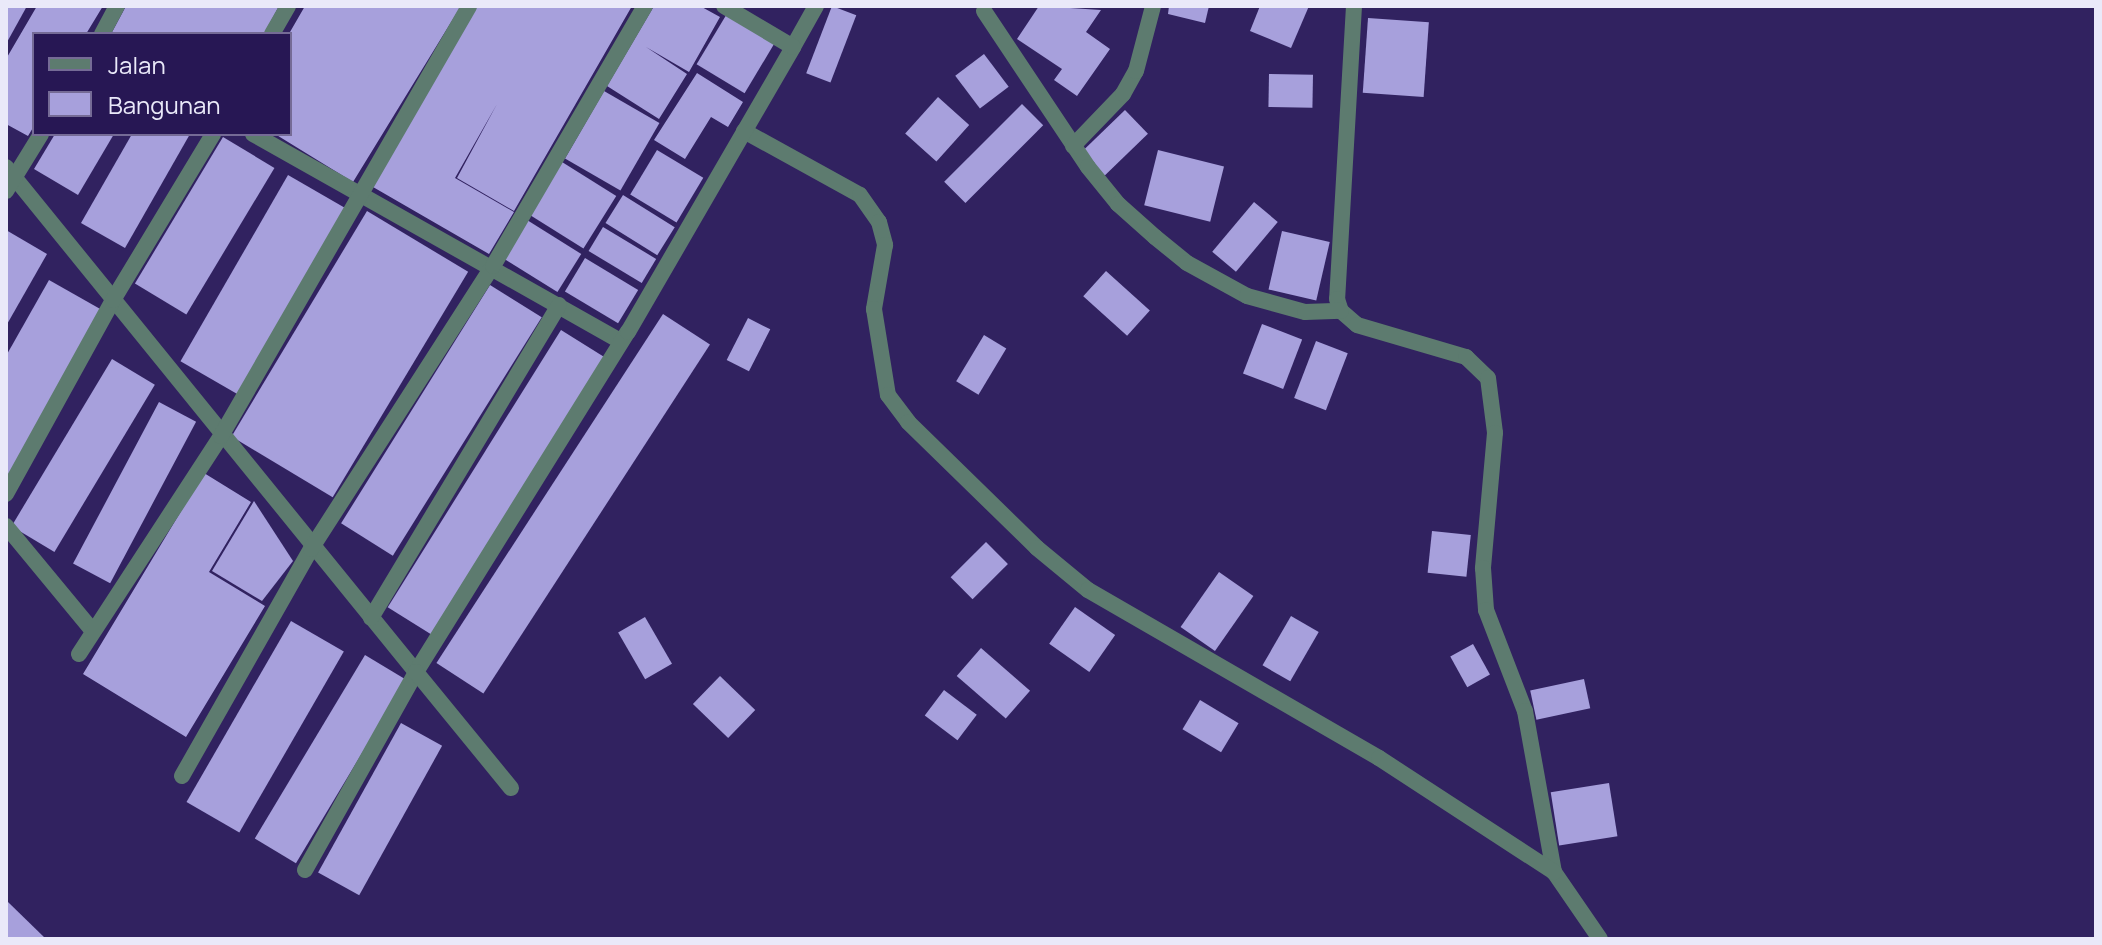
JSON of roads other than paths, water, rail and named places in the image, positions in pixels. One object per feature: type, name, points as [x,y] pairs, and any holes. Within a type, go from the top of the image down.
[{"type":"street","points":[[103,32],[117,6]]},
{"type":"street","points":[[273,32],[288,6]]},
{"type":"street","points":[[79,654],[221,436],[469,6]]},
{"type":"street","points":[[182,776],[311,549],[493,266],[645,6]]},
{"type":"street","points":[[724,6],[793,47]]},
{"type":"street","points":[[305,870],[416,672],[621,341],[816,6]]},
{"type":"street","points":[[1073,146],[1123,94],[1136,71],[1153,6]]},
{"type":"street","points":[[1341,311],[1337,299],[1354,6]]},
{"type":"street","points":[[984,11],[1073,146],[1118,204],[1187,263],[1276,305],[1341,311],[1371,331],[1466,357],[1488,378],[1495,433],[1483,568],[1486,610],[1521,696],[1554,872]]},
{"type":"street","points":[[744,131],[860,195],[879,222],[885,245],[874,309],[888,395],[908,422],[1037,548],[1088,590],[1379,758],[1554,872],[1600,939]]},
{"type":"street","points":[[40,136],[9,179],[113,300],[311,549],[511,788]]},
{"type":"street","points":[[6,494],[113,300],[212,136]]},
{"type":"street","points":[[257,136],[493,266],[621,341]]},
{"type":"street","points":[[371,618],[559,305]]},
{"type":"street","points":[[6,526],[93,631]]}]
